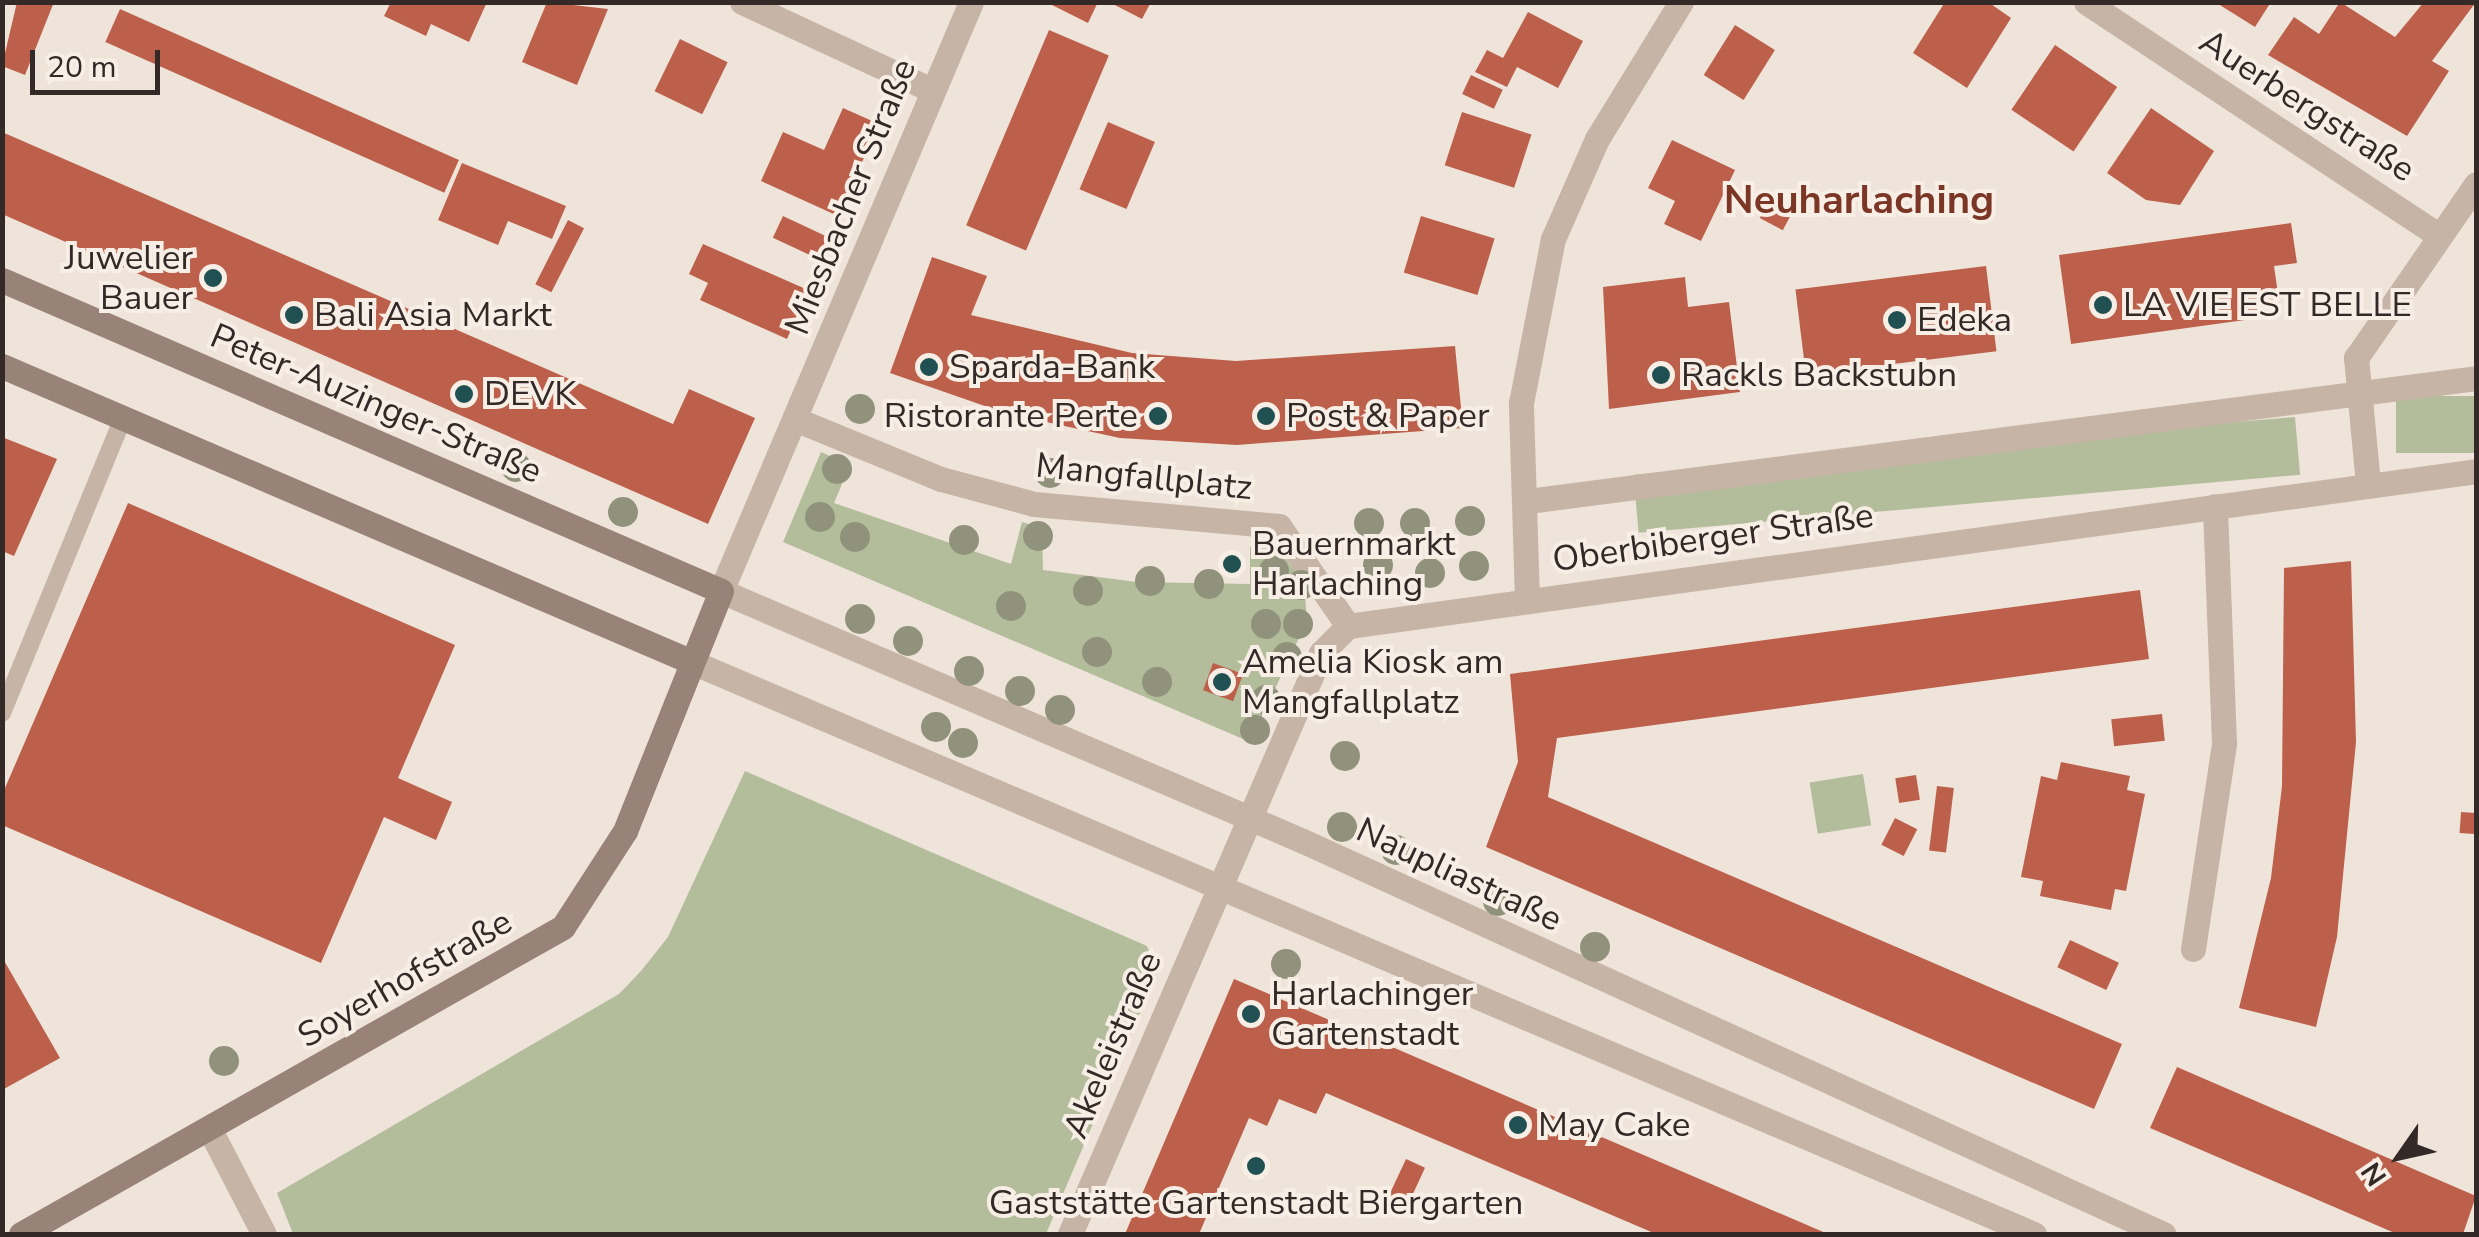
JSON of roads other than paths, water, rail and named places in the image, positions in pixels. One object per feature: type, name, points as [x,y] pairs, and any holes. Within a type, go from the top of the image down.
[{"type":"main road","name":"Peter-Auzinger-Straße","points":[[2,280],[722,591]]},
{"type":"main road","points":[[2,366],[692,662],[722,591]]},
{"type":"main road","name":"Soyerhofstraße","points":[[21,1234],[562,927],[625,831],[692,662]]},
{"type":"street","points":[[742,2],[932,90]]},
{"type":"street","name":"Miesbacher Straße","points":[[797,420],[972,2]]},
{"type":"street","points":[[1528,502],[1521,403],[1553,238],[1598,138],[1681,2]]},
{"type":"street","name":"Auerbergstraße","points":[[2086,2],[2438,235]]},
{"type":"street","points":[[2368,484],[2356,358],[2476,184]]},
{"type":"street","name":"Oberbiberger Straße","points":[[2476,378],[1528,502],[1527,599],[2476,472]]},
{"type":"street","points":[[722,591],[797,420]]},
{"type":"street","name":"Mangfallplatz","points":[[797,420],[940,479],[1034,504],[1279,526],[1348,626]]},
{"type":"street","points":[[2193,949],[2224,743],[2215,506]]},
{"type":"street","name":"Naupliastraße","points":[[722,591],[1250,819],[2163,1234]]},
{"type":"street","points":[[1221,884],[1321,653],[1348,626],[1527,599]]},
{"type":"street","points":[[692,662],[1221,884],[2034,1234]]},
{"type":"street","name":"Akeleistraße","points":[[1070,1234],[1221,884]]},
{"type":"street","points":[[208,1128],[264,1234]]},
{"type":"lane","points":[[2,713],[123,418]]},
{"type":"place","name":"Juwelier Bauer","points":[[213,278]]},
{"type":"place","name":"LA VIE EST BELLE","points":[[2103,305]]},
{"type":"place","name":"Bali Asia Markt","points":[[294,315]]},
{"type":"place","name":"Edeka","points":[[1897,320]]},
{"type":"place","name":"Sparda-Bank","points":[[929,367]]},
{"type":"place","name":"Rackls Backstubn","points":[[1661,375]]},
{"type":"place","name":"DEVK","points":[[464,394]]},
{"type":"place","name":"Ristorante Perte","points":[[1158,416]]},
{"type":"place","name":"Post & Paper","points":[[1266,416]]},
{"type":"place","name":"Bauernmarkt Harlaching","points":[[1232,564]]},
{"type":"place","name":"Amelia Kiosk am Mangfallplatz","points":[[1222,682]]},
{"type":"place","name":"Harlachinger Gartenstadt","points":[[1251,1014]]},
{"type":"place","name":"May Cake","points":[[1518,1125]]},
{"type":"place","name":"Gaststätte Gartenstadt Biergarten","points":[[1256,1166]]},
{"type":"district","name":"Neuharlaching","points":[[1859,200]]}]
